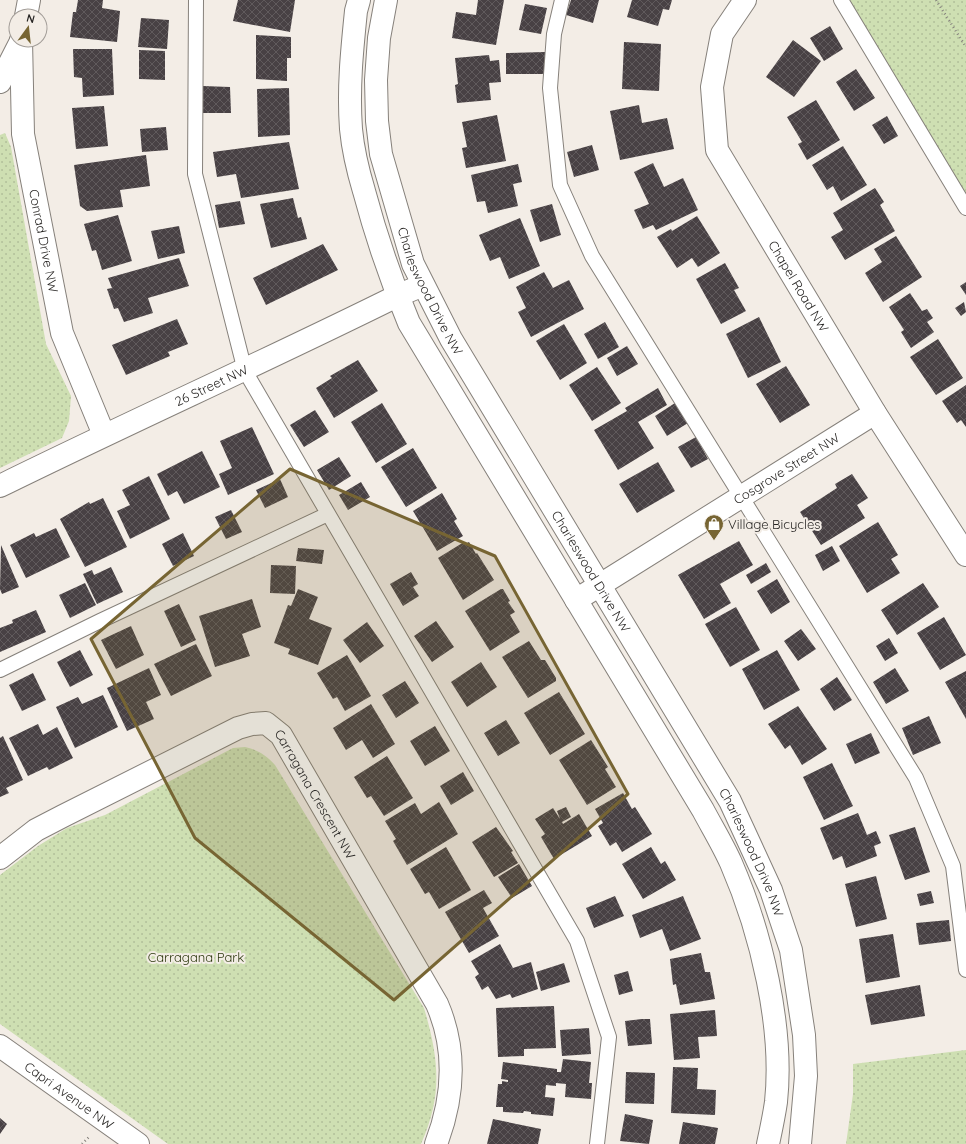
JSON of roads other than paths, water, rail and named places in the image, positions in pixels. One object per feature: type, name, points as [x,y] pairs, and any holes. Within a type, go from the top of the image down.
[{"type":"street","name":"Charleswood Drive NW","points":[[359,0],[352,57],[350,92],[351,130],[357,165],[369,210],[397,296],[409,323],[702,810],[730,862],[748,905],[763,957],[773,1014],[776,1057],[776,1102],[768,1144]]},
{"type":"street","name":"Charleswood Drive NW","points":[[386,0],[379,38],[377,121],[381,154],[413,264],[451,339],[601,585],[730,801],[771,890],[791,950],[804,1036],[806,1076],[800,1144]]},
{"type":"street","name":"Chapel Road NW","points":[[744,0],[722,34],[712,87],[717,150],[875,413],[966,555]]},
{"type":"street","name":"Conrad Drive NW","points":[[0,82],[17,48]]},
{"type":"street","name":"Conrad Drive NW","points":[[21,48],[23,134],[62,333],[104,434]]},
{"type":"street","name":"26 Street NW","points":[[0,486],[104,434],[245,371],[397,296],[423,285]]},
{"type":"street","name":"Cosgrove Street NW","points":[[576,600],[875,413]]},
{"type":"street","name":"Carragana Crescent NW","points":[[4,850],[62,816],[238,728],[252,724],[266,723],[281,735],[438,1004],[446,1024],[452,1078],[449,1100],[436,1144]]},
{"type":"street","name":"Capri Avenue NW","points":[[0,1046],[138,1144]]},
{"type":"lane","points":[[196,0],[195,174],[245,371],[577,941],[609,1037],[597,1144]]},
{"type":"lane","points":[[562,0],[554,34],[550,88],[560,185],[592,256],[916,778],[953,866],[966,970]]},
{"type":"lane","points":[[841,0],[966,208]]},
{"type":"lane","points":[[0,670],[100,621],[328,514]]},
{"type":"place","name":"Village Bicycles","points":[[714,541]]},
{"type":"park label","name":"Carragana Park","points":[[196,957]]}]
